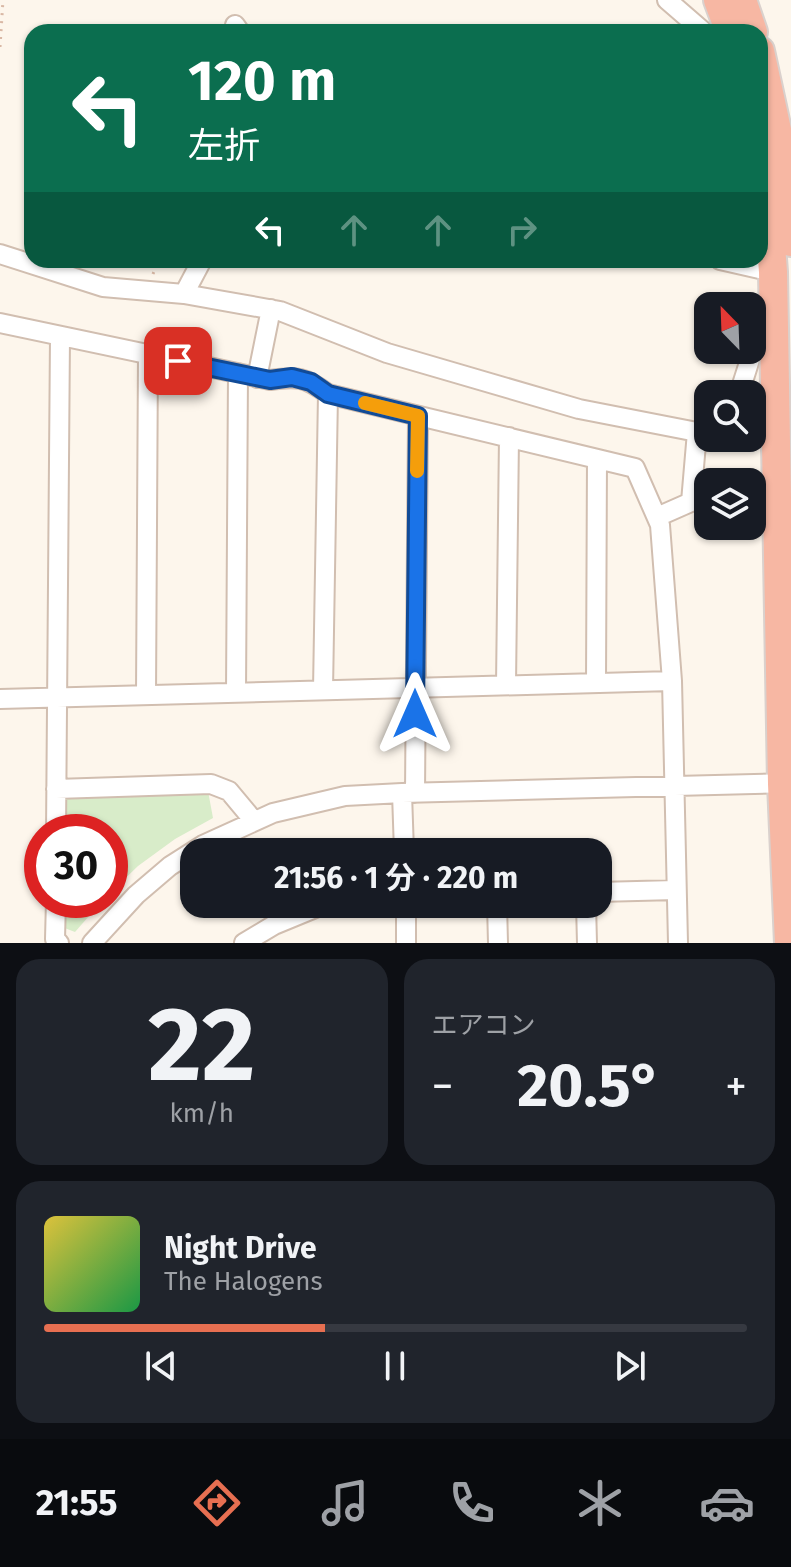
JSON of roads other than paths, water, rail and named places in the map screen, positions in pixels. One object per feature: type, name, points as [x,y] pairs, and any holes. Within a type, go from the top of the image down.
[{"type":"highway","points":[[718,0],[727,24]]},
{"type":"highway","points":[[742,0],[750,24]]},
{"type":"highway","points":[[768,71],[781,104],[791,242]]},
{"type":"highway","points":[[768,213],[784,549],[789,943]]},
{"type":"street","points":[[667,0],[695,24]]},
{"type":"street","points":[[0,254],[24,262]]},
{"type":"street","points":[[44,268],[103,287],[184,294],[280,311],[387,353],[579,409],[694,428]]},
{"type":"street","points":[[184,294],[198,268]]},
{"type":"street","points":[[755,268],[773,272]]},
{"type":"street","points":[[236,692],[247,376],[271,309]]},
{"type":"street","points":[[0,323],[247,376],[270,380],[292,377],[311,382],[328,394],[635,468],[660,525],[672,681],[678,943]]},
{"type":"street","points":[[743,380],[753,350],[775,333]]},
{"type":"street","points":[[56,814],[60,336]]},
{"type":"street","points":[[146,695],[148,355]]},
{"type":"street","points":[[323,690],[328,394]]},
{"type":"street","points":[[405,838],[415,688],[418,416]]},
{"type":"street","points":[[506,685],[509,437]]},
{"type":"street","points":[[657,517],[691,502],[699,452]]},
{"type":"street","points":[[596,683],[597,459]]},
{"type":"street","points":[[0,699],[672,681]]},
{"type":"street","points":[[92,943],[136,895],[170,866],[203,845],[273,813],[345,796],[786,783]]},
{"type":"street","points":[[56,789],[211,784],[229,791],[254,821]]},
{"type":"street","points":[[612,892],[676,890]]},
{"type":"street","points":[[56,918],[55,939],[59,943]]},
{"type":"street","points":[[244,943],[291,918]]},
{"type":"street","points":[[406,918],[406,943]]},
{"type":"street","points":[[497,918],[498,943]]},
{"type":"street","points":[[586,918],[587,943]]}]
